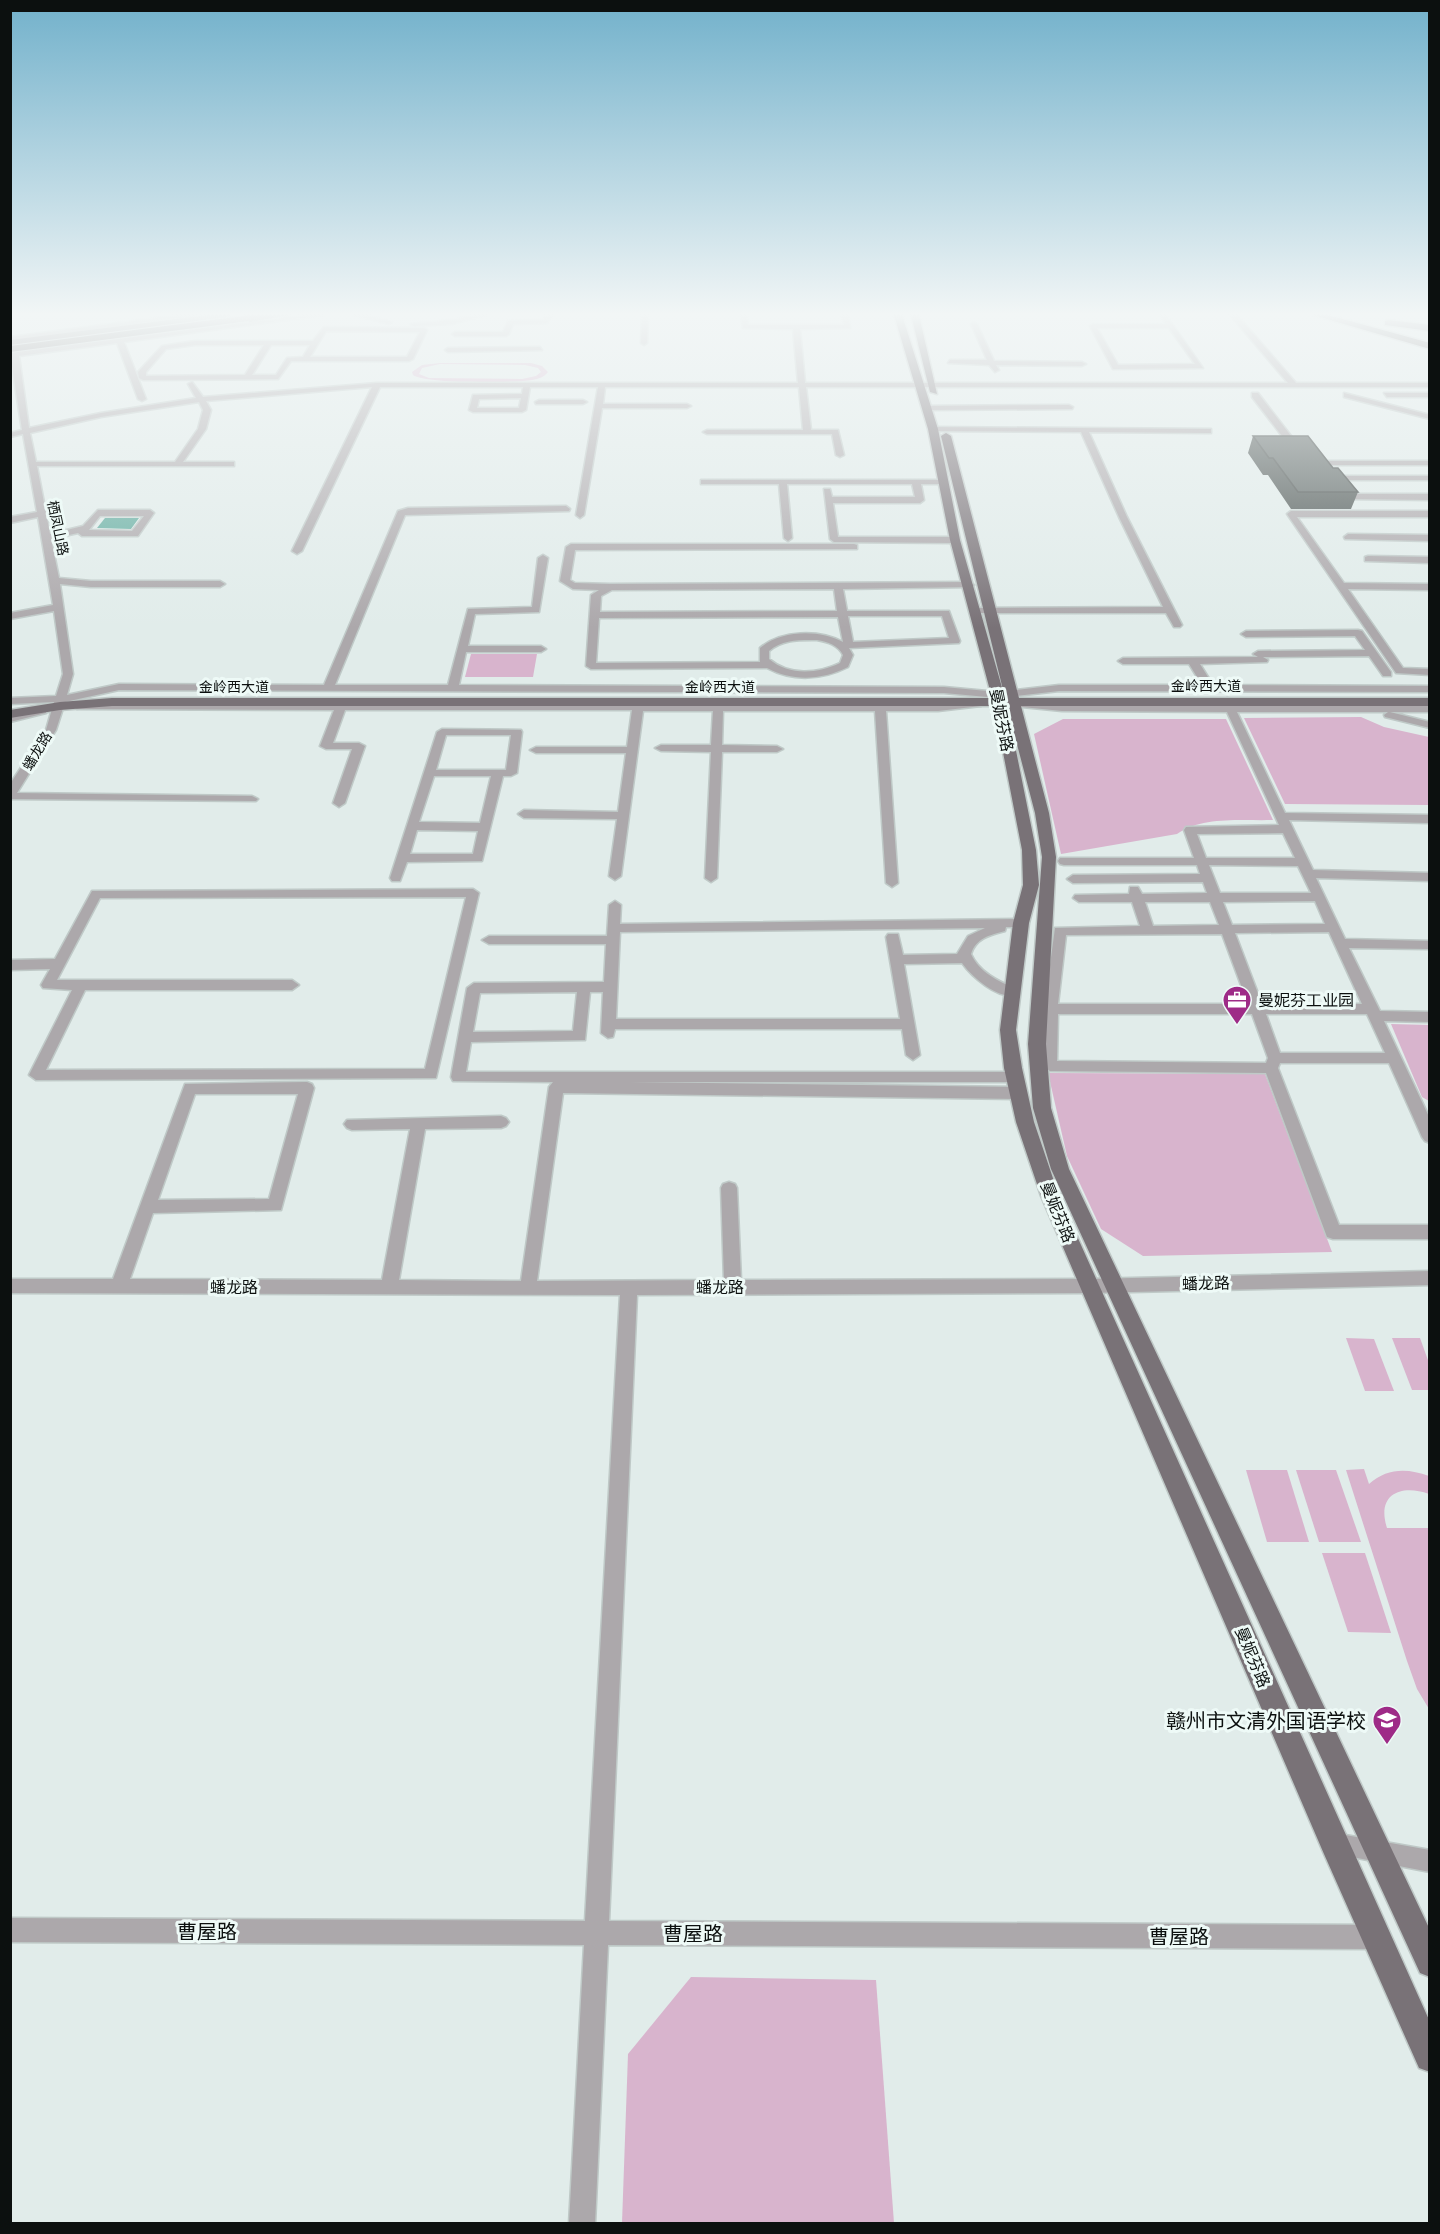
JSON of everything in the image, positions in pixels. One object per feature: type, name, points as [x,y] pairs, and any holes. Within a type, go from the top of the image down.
[{"type":"main road","name":"曼妮芬路","points":[[935,419],[983,611],[1042,813],[1048,857],[1037,1044],[1042,1108],[1060,1169],[1430,1963]]},
{"type":"main road","name":"曼妮芬路","points":[[938,429],[943,482],[955,540],[969,585],[983,611]]},
{"type":"main road","name":"金岭西大道","points":[[12,710],[61,702],[1430,696]]},
{"type":"main road","name":"曼妮芬路","points":[[1007,698],[1029,850],[1031,885],[1021,923],[1008,1030],[1025,1122],[1050,1196],[1334,1844],[1430,2057]]},
{"type":"main road","name":"金岭西大道","points":[[1007,698],[1228,705],[1430,702]]},
{"type":"street","name":"栖凤山路","points":[[24,419],[68,660],[68,674],[61,702]]},
{"type":"street","points":[[10,435],[92,419]]},
{"type":"street","points":[[177,464],[202,429],[205,419]]},
{"type":"street","points":[[297,551],[360,419]]},
{"type":"street","points":[[580,515],[596,419]]},
{"type":"street","points":[[805,419],[807,432]]},
{"type":"street","points":[[1274,419],[1295,447]]},
{"type":"street","points":[[938,429],[1208,431]]},
{"type":"street","points":[[1084,430],[1123,517],[1177,625]]},
{"type":"street","points":[[707,432],[835,432],[840,454]]},
{"type":"street","points":[[1364,514],[1318,460],[1430,463]]},
{"type":"street","points":[[32,464],[231,464]]},
{"type":"street","points":[[1333,478],[1430,478]]},
{"type":"street","points":[[704,482],[943,482]]},
{"type":"street","points":[[783,482],[788,538]]},
{"type":"street","points":[[826,482],[834,539]]},
{"type":"street","points":[[829,500],[920,500],[916,482]]},
{"type":"street","points":[[1350,497],[1430,497]]},
{"type":"street","points":[[328,688],[400,513],[461,509],[566,509]]},
{"type":"street","points":[[46,538],[86,528],[98,513],[150,513],[135,534],[82,533],[86,528]]},
{"type":"street","points":[[10,520],[41,514]]},
{"type":"street","points":[[1430,514],[1291,514],[1400,671],[1430,672]]},
{"type":"street","points":[[1402,514],[1408,522]]},
{"type":"street","points":[[1415,530],[1426,538],[1430,547]]},
{"type":"street","points":[[1348,537],[1426,538]]},
{"type":"street","points":[[700,538],[955,540]]},
{"type":"street","points":[[854,547],[571,547],[565,581],[573,586],[610,587],[676,601],[758,601],[838,587],[969,585]]},
{"type":"street","points":[[453,688],[471,610],[536,610],[543,558]]},
{"type":"street","points":[[1368,559],[1430,560]]},
{"type":"street","points":[[55,581],[91,584],[220,584]]},
{"type":"street","points":[[1342,586],[1430,587]]},
{"type":"street","points":[[610,587],[596,595],[591,666],[769,665],[785,672],[809,674],[826,672],[844,665],[848,655],[838,587]]},
{"type":"street","points":[[594,615],[676,601],[758,601],[842,615],[946,613],[955,641],[845,644],[817,637],[781,640],[764,650],[763,657],[769,665]]},
{"type":"street","points":[[10,616],[59,607]]},
{"type":"street","points":[[983,611],[1170,610]]},
{"type":"street","points":[[1269,670],[1246,634],[1358,633],[1387,674]]},
{"type":"street","points":[[462,649],[541,649]]},
{"type":"street","points":[[1123,661],[1193,661],[1372,653]]},
{"type":"street","points":[[1193,661],[1209,688]]},
{"type":"street","points":[[809,674],[813,689]]},
{"type":"street","points":[[61,702],[119,687],[813,689],[944,690],[1062,708],[1228,705],[1430,709]]},
{"type":"street","points":[[61,702],[113,708],[340,708],[483,720],[638,708],[938,708],[1059,688],[1430,689]]},
{"type":"street","name":"蟠龙路","points":[[10,795],[51,730],[61,702]]},
{"type":"street","points":[[1228,705],[1430,1137]]},
{"type":"street","points":[[339,803],[358,746],[326,746],[340,708]]},
{"type":"street","points":[[615,876],[638,708]]},
{"type":"street","points":[[711,878],[718,708]]},
{"type":"street","points":[[880,708],[892,883]]},
{"type":"street","points":[[1368,709],[1430,724]]},
{"type":"street","points":[[396,878],[403,858],[429,773],[442,732],[483,720],[517,732],[511,773],[429,773]]},
{"type":"street","points":[[661,748],[777,749]]},
{"type":"street","points":[[536,750],[632,750]]},
{"type":"street","points":[[403,858],[478,858],[498,773]]},
{"type":"street","points":[[10,795],[252,799]]},
{"type":"street","points":[[524,814],[623,816]]},
{"type":"street","points":[[1280,816],[1430,819]]},
{"type":"street","points":[[413,826],[485,826]]},
{"type":"street","points":[[1286,829],[1190,830],[1257,1010],[1273,1063],[1333,1232],[1430,1232]]},
{"type":"street","points":[[1064,861],[1202,862],[1430,877]]},
{"type":"street","points":[[1124,861],[1148,930]]},
{"type":"street","points":[[1073,879],[1208,878]]},
{"type":"street","points":[[81,985],[36,1075],[431,1074],[473,892],[96,894],[48,985],[292,984]]},
{"type":"street","points":[[1079,898],[1318,897]]},
{"type":"street","points":[[615,905],[608,1028],[908,1024]]},
{"type":"street","points":[[489,940],[614,934],[1021,923]]},
{"type":"street","points":[[965,958],[968,944],[976,936],[1021,923]]},
{"type":"street","points":[[1333,928],[1060,931],[1050,1009],[1050,1066],[1273,1063],[1394,1058]]},
{"type":"street","points":[[893,937],[913,1055]]},
{"type":"street","points":[[1341,943],[1430,945]]},
{"type":"street","points":[[897,960],[965,958],[985,979],[1011,992]]},
{"type":"street","points":[[10,965],[58,964]]},
{"type":"street","points":[[465,1036],[580,1036],[584,987]]},
{"type":"street","points":[[611,987],[474,988],[458,1077],[1017,1085]]},
{"type":"street","points":[[1050,1009],[1373,1012],[1430,1017]]},
{"type":"street","points":[[528,1288],[556,1087],[1017,1085]]},
{"type":"street","points":[[119,1286],[190,1088],[306,1088],[275,1205],[148,1206]]},
{"type":"street","points":[[352,1124],[501,1122]]},
{"type":"street","points":[[389,1288],[417,1124]]},
{"type":"street","points":[[729,1188],[733,1287]]},
{"type":"street","name":"蟠龙路","points":[[10,1286],[629,1288],[1089,1286],[1430,1278]]},
{"type":"street","points":[[582,2223],[629,1288]]},
{"type":"street","points":[[1334,1844],[1430,1861]]},
{"type":"street","name":"曹屋路","points":[[10,1930],[1376,1937]]},
{"type":"shaded area","points":[[105,518],[139,518],[131,529],[97,528]]},
{"type":"shaded area","points":[[471,654],[537,654],[533,677],[465,677]]},
{"type":"shaded area","points":[[1361,717],[1384,727],[1429,737],[1429,805],[1285,804],[1244,718]]},
{"type":"shaded area","points":[[1063,719],[1226,719],[1273,820],[1210,822],[1187,828],[1177,834],[1061,854],[1034,734]]},
{"type":"shaded area","points":[[1391,1024],[1429,1025],[1429,1101],[1422,1097]]},
{"type":"shaded area","points":[[1048,1073],[1265,1074],[1332,1252],[1143,1256],[1101,1229],[1067,1156]]},
{"type":"shaded area","points":[[1346,1338],[1374,1339],[1394,1391],[1365,1391]]},
{"type":"shaded area","points":[[1392,1338],[1420,1338],[1429,1363],[1429,1390],[1412,1390]]},
{"type":"shaded area","points":[[1364,1469],[1369,1484],[1390,1472],[1405,1471],[1429,1476],[1429,1494],[1409,1490],[1393,1494],[1385,1507],[1384,1516],[1387,1528],[1429,1528],[1429,1709],[1417,1689],[1407,1661],[1346,1470]]},
{"type":"shaded area","points":[[1246,1470],[1287,1470],[1309,1542],[1267,1542]]},
{"type":"shaded area","points":[[1296,1470],[1336,1470],[1361,1542],[1319,1542]]},
{"type":"shaded area","points":[[1322,1553],[1365,1553],[1391,1633],[1348,1632]]},
{"type":"shaded area","points":[[691,1977],[876,1980],[894,2223],[622,2223],[628,2054]]},
{"type":"building","points":[[1253,436],[1308,436],[1333,468],[1338,468],[1358,492],[1298,492],[1273,458],[1269,458]]},
{"type":"place","name":"曼妮芬工业园","points":[[1237,1026]]},
{"type":"place","name":"赣州市文清外国语学校","points":[[1387,1746]]}]
